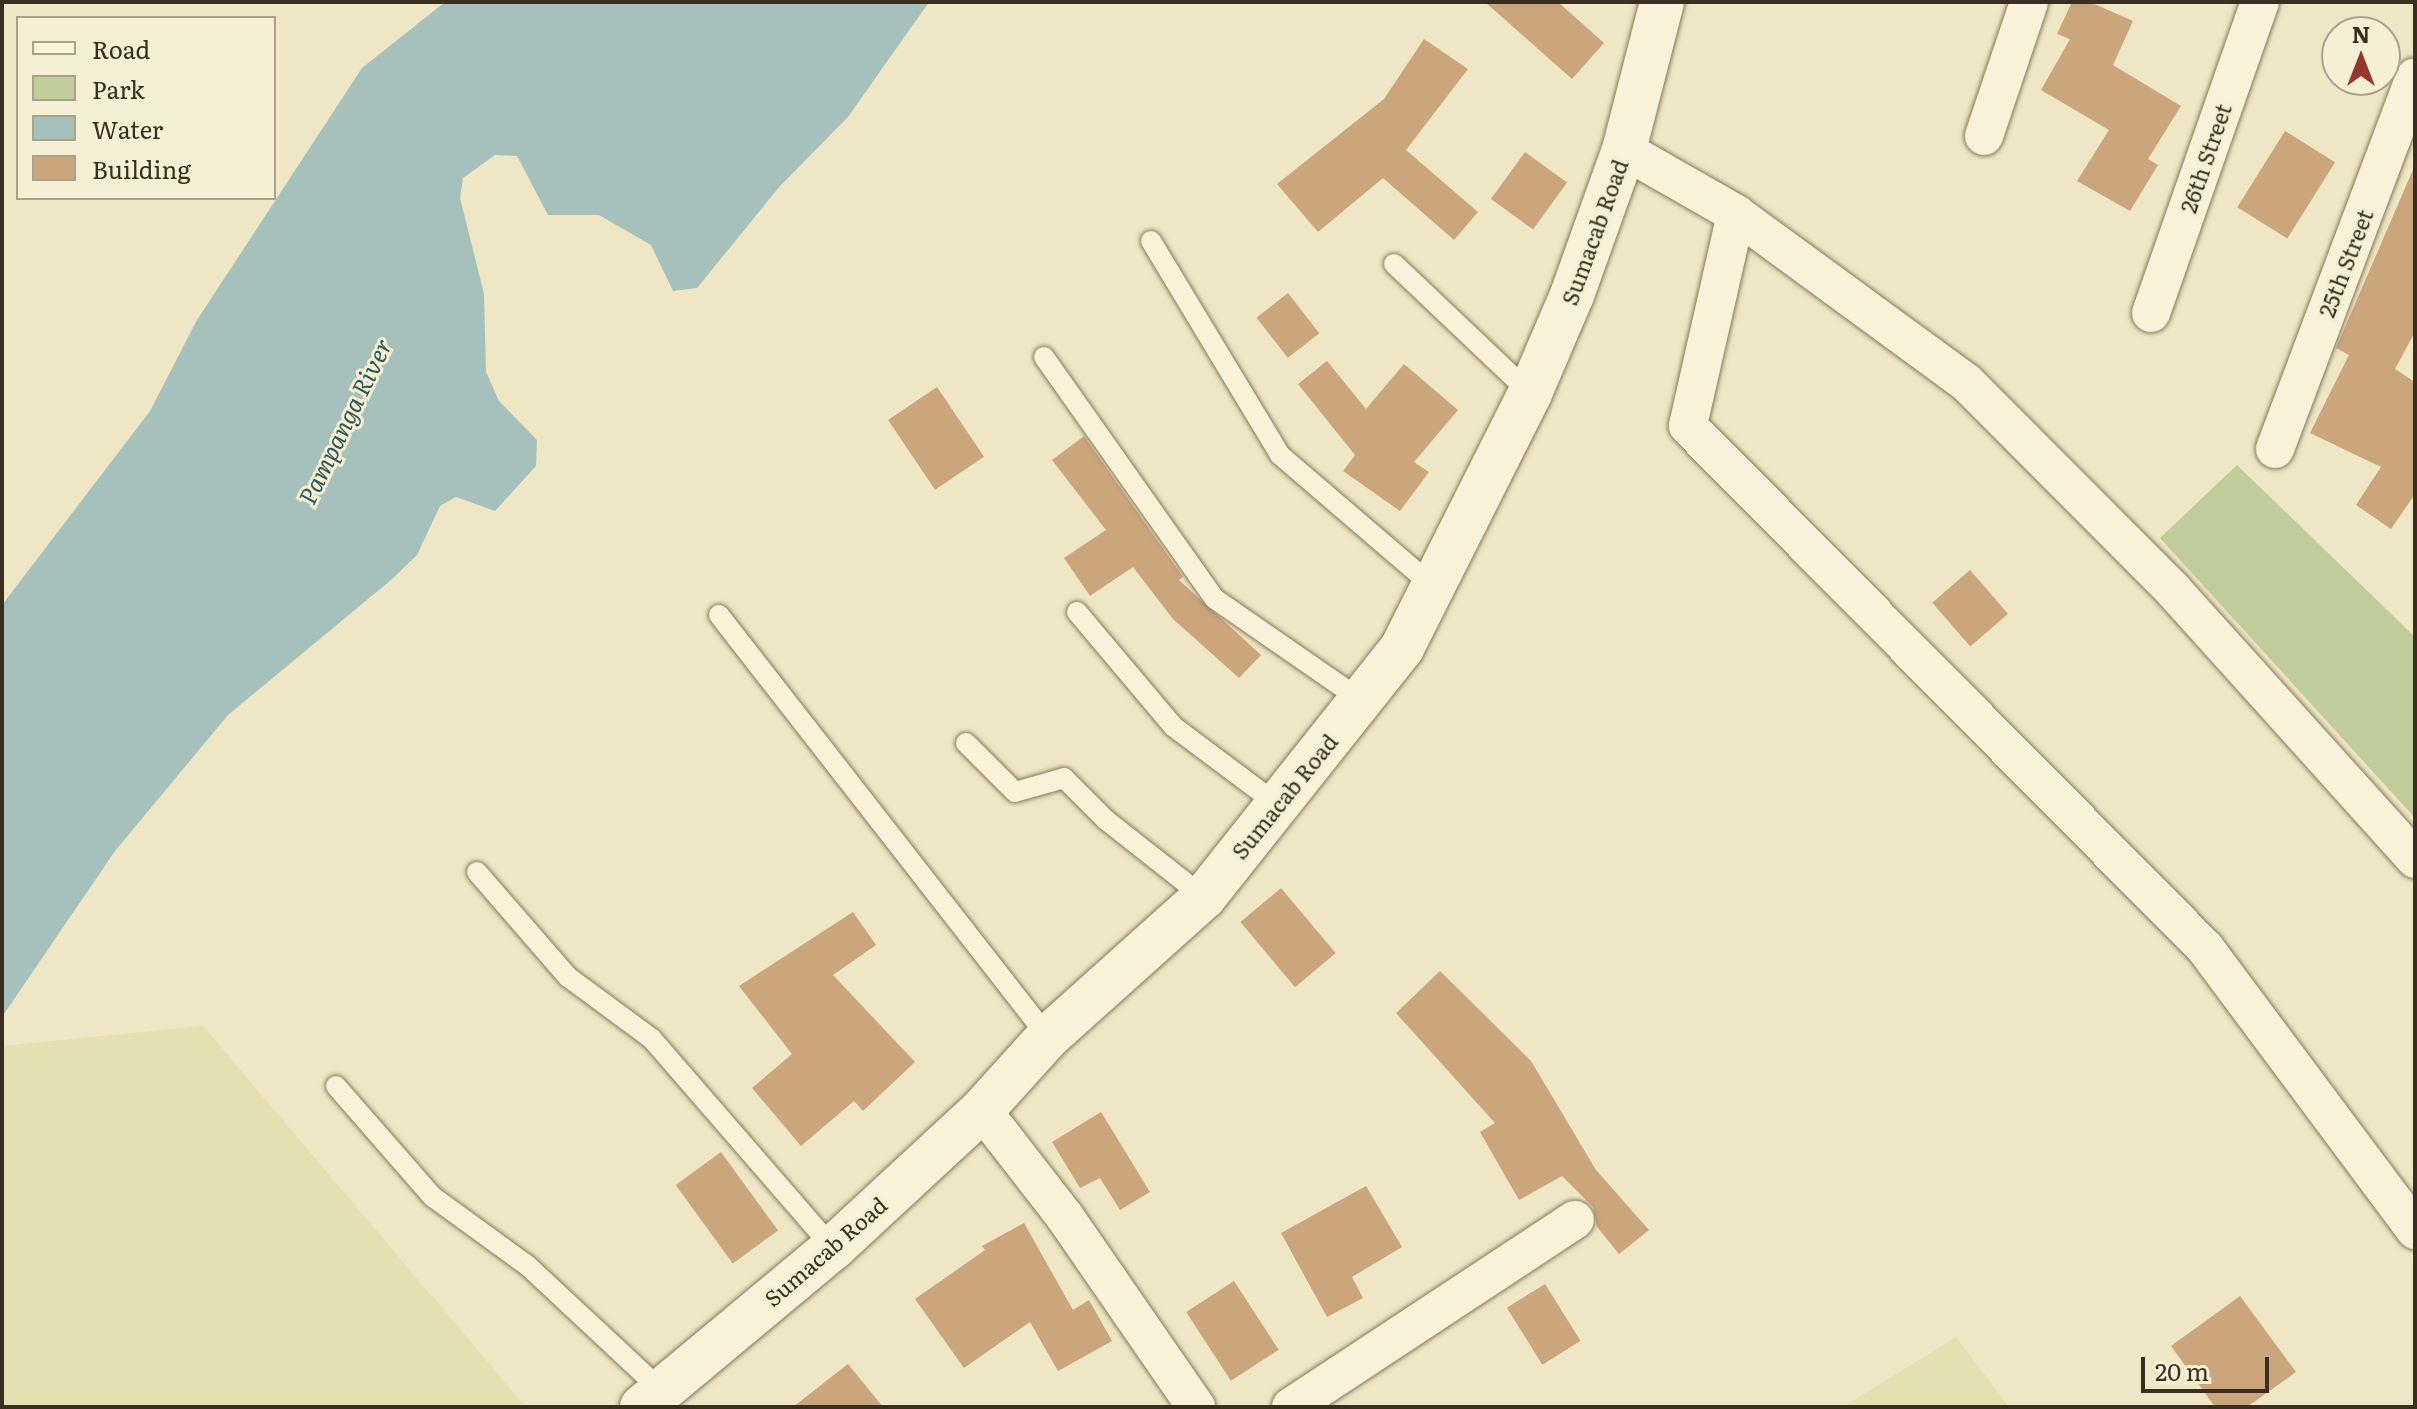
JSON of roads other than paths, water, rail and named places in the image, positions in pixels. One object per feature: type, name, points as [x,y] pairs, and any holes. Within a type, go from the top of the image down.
[{"type":"main road","name":"Sumacab Road","points":[[651,1398],[833,1248],[982,1110],[1048,1037],[1204,897],[1402,648],[1530,393],[1624,150],[1662,2]]},
{"type":"street","points":[[1984,136],[2029,2]]},
{"type":"street","name":"26th Street","points":[[2151,313],[2260,2]]},
{"type":"street","name":"25th Street","points":[[2275,449],[2415,77]]},
{"type":"street","points":[[1624,150],[1736,214],[1967,383],[2173,590],[2415,859]]},
{"type":"street","points":[[1736,214],[1688,426],[2205,948],[2415,1230]]},
{"type":"street","points":[[982,1110],[1065,1217],[1196,1407]]},
{"type":"street","points":[[1291,1407],[1575,1220]]},
{"type":"lane","points":[[1151,241],[1280,455],[1433,586]]},
{"type":"lane","points":[[1394,264],[1530,393]]},
{"type":"lane","points":[[1044,357],[1215,599],[1361,700]]},
{"type":"lane","points":[[1077,612],[1174,727],[1277,804]]},
{"type":"lane","points":[[719,615],[1048,1037]]},
{"type":"lane","points":[[966,743],[1015,792],[1064,778],[1106,820],[1204,897]]},
{"type":"lane","points":[[477,872],[568,977],[652,1039],[833,1248]]},
{"type":"lane","points":[[336,1086],[433,1197],[528,1266],[651,1398]]},
{"type":"water","name":"Pampanga River","points":[[445,2],[929,2],[848,117],[780,186],[697,288],[673,291],[651,245],[599,215],[548,215],[517,156],[495,155],[463,178],[460,198],[484,294],[486,372],[499,401],[537,440],[536,466],[495,511],[456,497],[440,506],[417,555],[228,715],[115,851],[2,1017],[2,605],[150,411],[197,320],[362,68]]}]
